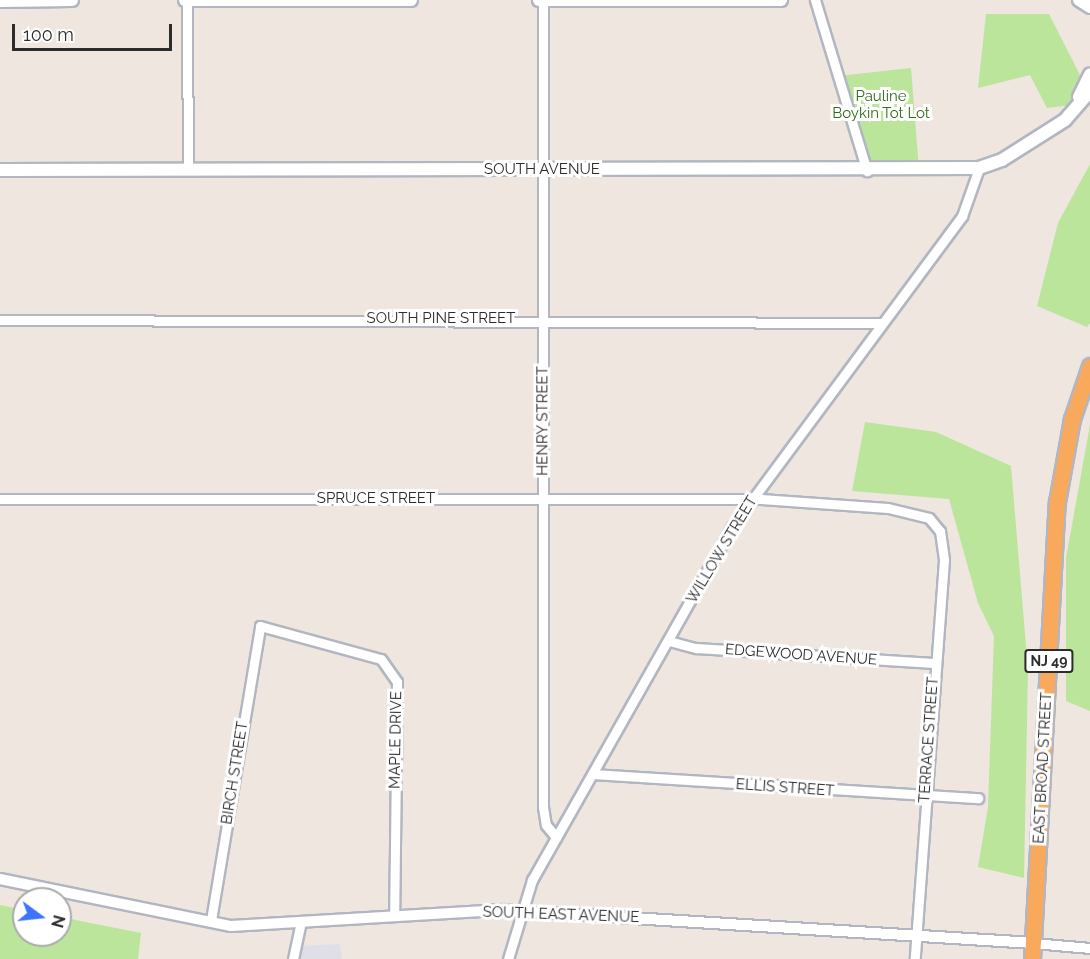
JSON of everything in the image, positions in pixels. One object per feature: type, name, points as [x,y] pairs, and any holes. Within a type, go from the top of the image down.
[{"type":"highway","name":"EAST BROAD STREET","points":[[1033,951],[1057,502],[1072,419],[1090,366]]},
{"type":"main road","points":[[0,1],[72,0]]},
{"type":"main road","points":[[186,0],[411,0]]},
{"type":"main road","points":[[541,0],[781,0]]},
{"type":"main road","points":[[1079,0],[1090,7]]},
{"type":"main road","points":[[1070,117],[1090,74]]},
{"type":"main road","points":[[1070,117],[1090,91]]},
{"type":"main road","name":"SOUTH AVENUE","points":[[0,170],[867,171],[979,168],[1022,149],[1070,117]]},
{"type":"street","points":[[186,0],[188,170]]},
{"type":"street","name":"HENRY STREET","points":[[541,0],[543,807],[546,825],[556,837]]},
{"type":"street","points":[[815,0],[867,171]]},
{"type":"street","name":"WILLOW STREET","points":[[508,959],[520,911],[556,837],[751,499],[962,216],[979,168]]},
{"type":"street","name":"SOUTH PINE STREET","points":[[0,320],[543,318],[882,323]]},
{"type":"street","name":"SPRUCE STREET","points":[[0,499],[751,499],[888,508],[920,514],[936,523]]},
{"type":"street","name":"TERRACE STREET","points":[[915,959],[934,663],[944,560],[936,523]]},
{"type":"street","name":"MAPLE DRIVE","points":[[260,626],[381,659],[397,682],[394,916]]},
{"type":"street","name":"BIRCH STREET","points":[[211,920],[260,626]]},
{"type":"street","name":"EDGEWOOD AVENUE","points":[[669,641],[696,648],[934,663]]},
{"type":"street","name":"ELLIS STREET","points":[[593,774],[978,798]]},
{"type":"street","name":"SOUTH EAST AVENUE","points":[[0,879],[211,920],[267,928],[394,916],[520,911],[917,936],[1033,951],[1090,948]]},
{"type":"street","points":[[293,959],[300,925]]},
{"type":"shaded area","points":[[340,944],[342,959],[296,959],[298,946]]},
{"type":"green space","points":[[986,14],[1049,14],[1081,77],[1071,105],[1047,108],[1030,75],[978,88]]},
{"type":"green space","name":"Pauline Boykin Tot Lot","points":[[911,68],[919,170],[867,171],[838,76]]},
{"type":"green space","points":[[1090,164],[1090,323],[1087,327],[1037,306],[1058,223]]},
{"type":"green space","points":[[865,422],[936,432],[1011,466],[1028,670],[1024,878],[978,867],[988,807],[994,636],[978,603],[949,499],[852,491]]},
{"type":"green space","points":[[1090,425],[1090,711],[1066,701],[1066,558]]},
{"type":"green space","points":[[0,905],[12,908],[12,947],[72,947],[72,919],[141,933],[138,959],[0,959]]}]
